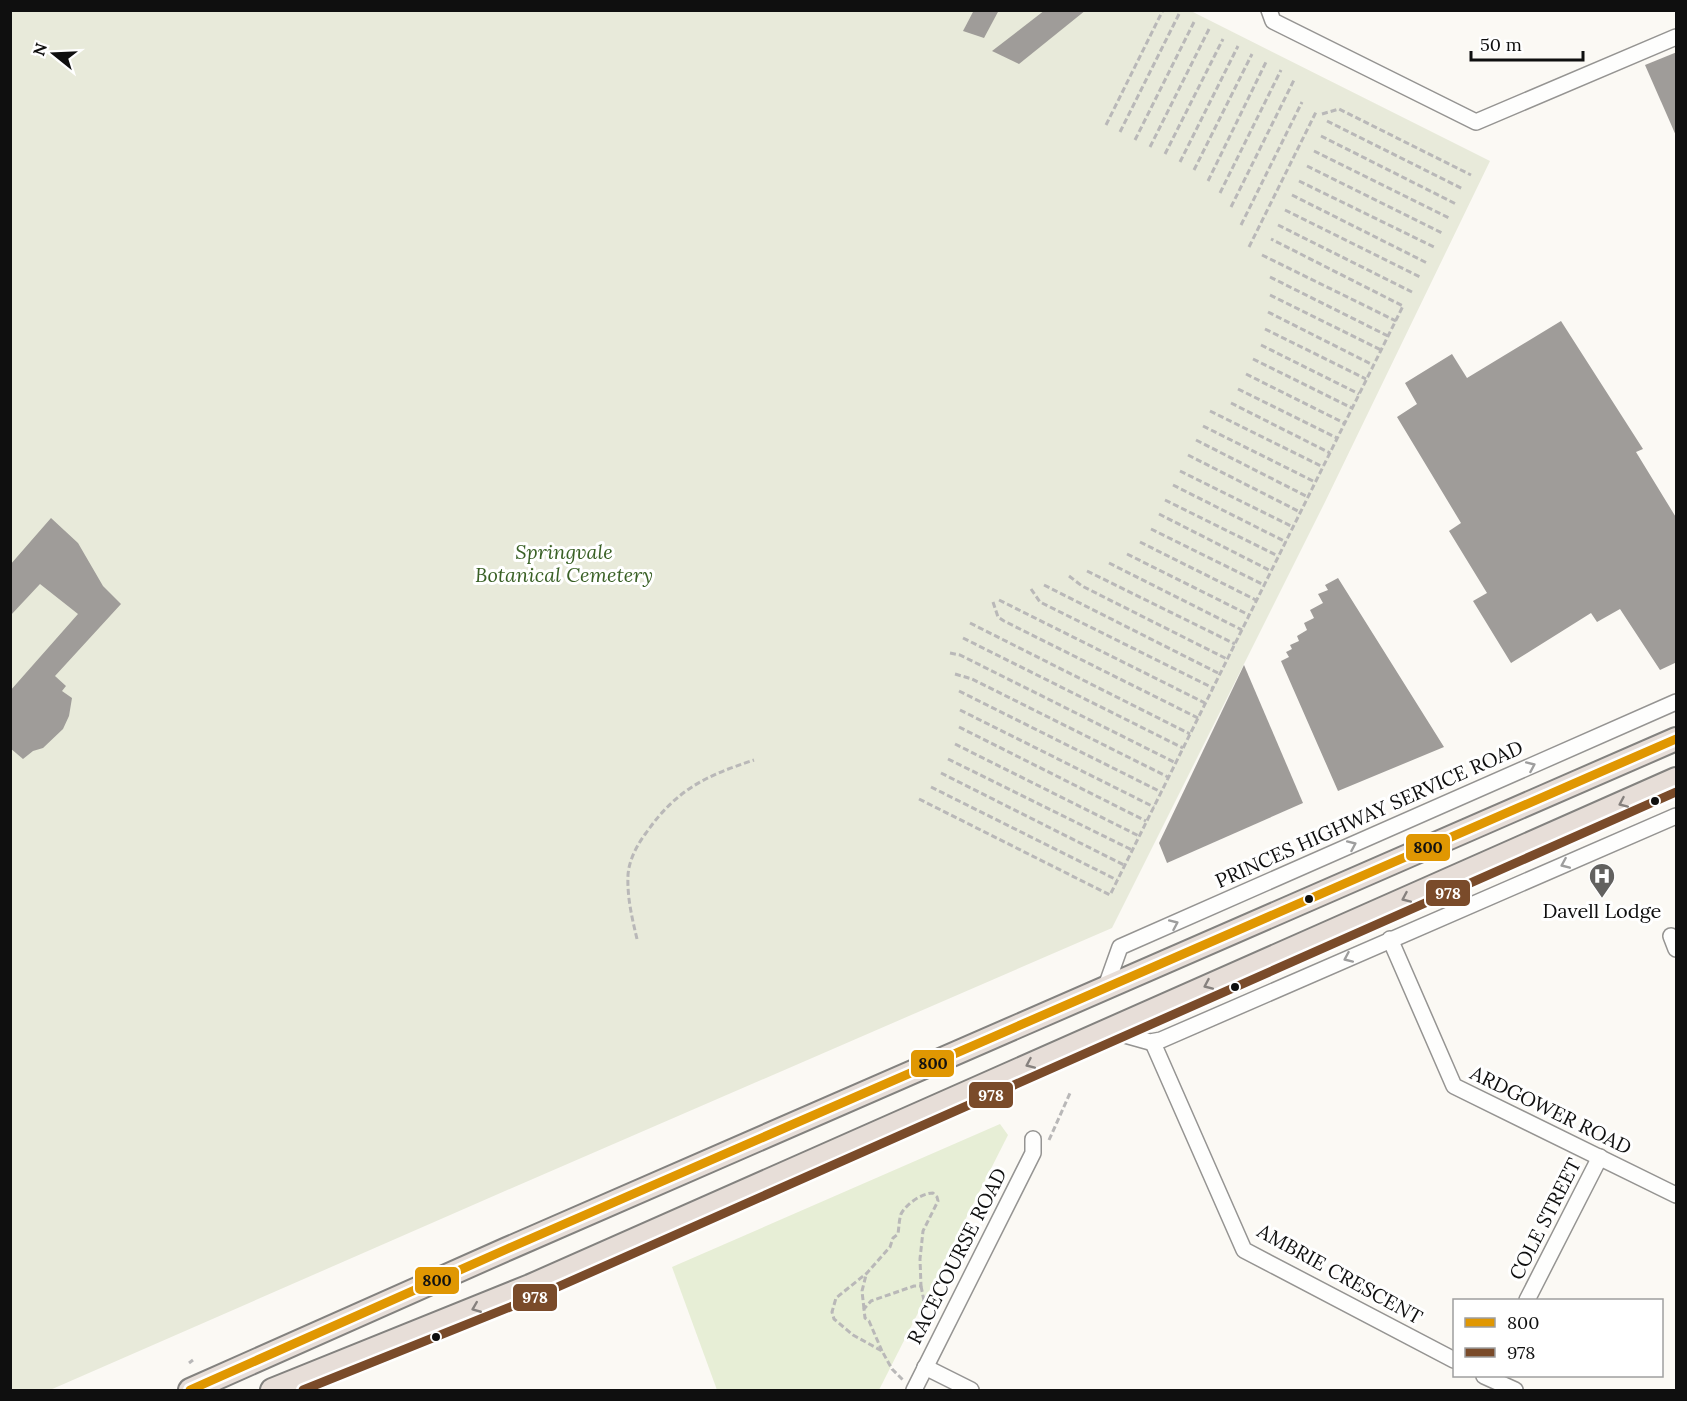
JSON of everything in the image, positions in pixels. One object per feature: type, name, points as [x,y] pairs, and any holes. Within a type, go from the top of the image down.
[{"type":"highway","points":[[190,1390],[507,1249],[1677,739]]},
{"type":"highway","points":[[272,1390],[530,1286],[1677,779]]},
{"type":"street","points":[[1269,10],[1273,21],[1476,122],[1677,37]]},
{"type":"street","name":"PRINCES HIGHWAY SERVICE ROAD","points":[[1105,989],[1120,947],[1677,702]]},
{"type":"street","points":[[1106,1030],[1154,1042],[1677,816]]},
{"type":"street","name":"ARDGOWER ROAD","points":[[1390,939],[1454,1086],[1677,1195]]},
{"type":"street","name":"AMBRIE CRESCENT","points":[[1154,1042],[1244,1250],[1453,1359]]},
{"type":"street","name":"RACECOURSE ROAD","points":[[910,1387],[925,1368],[1039,1144]]},
{"type":"street","name":"COLE STREET","points":[[1528,1299],[1600,1157]]},
{"type":"street","points":[[925,1368],[971,1390]]},
{"type":"street","points":[[1485,1380],[1515,1390]]},
{"type":"path","points":[[1106,125],[1162,10]]},
{"type":"path","points":[[1120,132],[1179,14]]},
{"type":"path","points":[[1136,140],[1194,22]]},
{"type":"path","points":[[1150,147],[1209,29]]},
{"type":"path","points":[[1165,154],[1223,39]]},
{"type":"path","points":[[1180,162],[1238,46]]},
{"type":"path","points":[[1194,170],[1252,54]]},
{"type":"path","points":[[1208,181],[1266,62]]},
{"type":"path","points":[[1220,193],[1281,70]]},
{"type":"path","points":[[1231,207],[1295,78]]},
{"type":"path","points":[[1241,225],[1302,102]]},
{"type":"path","points":[[1322,114],[1339,109],[1471,175]]},
{"type":"path","points":[[1249,247],[1317,110]]},
{"type":"path","points":[[1327,121],[1463,189]]},
{"type":"path","points":[[1321,136],[1456,204]]},
{"type":"path","points":[[1314,151],[1449,218]]},
{"type":"path","points":[[1307,166],[1442,233]]},
{"type":"path","points":[[1299,181],[1434,248]]},
{"type":"path","points":[[1292,195],[1427,263]]},
{"type":"path","points":[[1285,210],[1420,277]]},
{"type":"path","points":[[1278,225],[1412,292]]},
{"type":"path","points":[[920,799],[1110,895],[1403,306],[1271,239]]},
{"type":"path","points":[[1262,255],[1396,321]]},
{"type":"path","points":[[1270,277],[1388,336]]},
{"type":"path","points":[[1270,295],[1381,350]]},
{"type":"path","points":[[1268,312],[1374,365]]},
{"type":"path","points":[[1265,329],[1366,379]]},
{"type":"path","points":[[1261,345],[1359,394]]},
{"type":"path","points":[[1253,359],[1352,408]]},
{"type":"path","points":[[1246,374],[1344,423]]},
{"type":"path","points":[[1238,389],[1337,438]]},
{"type":"path","points":[[1231,404],[1330,453]]},
{"type":"path","points":[[1210,411],[1323,467]]},
{"type":"path","points":[[1203,426],[1315,482]]},
{"type":"path","points":[[1196,440],[1308,496]]},
{"type":"path","points":[[1188,455],[1300,512]]},
{"type":"path","points":[[1180,471],[1293,527]]},
{"type":"path","points":[[1173,485],[1286,542]]},
{"type":"path","points":[[1166,500],[1278,556]]},
{"type":"path","points":[[1158,514],[1271,571]]},
{"type":"path","points":[[1150,529],[1264,585]]},
{"type":"path","points":[[1140,542],[1256,600]]},
{"type":"path","points":[[1127,554],[1249,615]]},
{"type":"path","points":[[1109,563],[1242,630]]},
{"type":"path","points":[[1087,571],[1235,644]]},
{"type":"path","points":[[1069,576],[1082,586],[1227,659]]},
{"type":"path","points":[[1044,585],[1220,674]]},
{"type":"path","points":[[1031,589],[1040,602],[1213,688]]},
{"type":"path","points":[[999,600],[1205,703]]},
{"type":"path","points":[[993,602],[999,617],[1004,621],[1198,718]]},
{"type":"path","points":[[970,623],[1190,734]]},
{"type":"path","points":[[963,638],[1183,748]]},
{"type":"path","points":[[950,653],[960,655],[1176,763]]},
{"type":"path","points":[[955,674],[972,679],[1168,777]]},
{"type":"path","points":[[959,691],[1161,792]]},
{"type":"path","points":[[960,710],[1154,807]]},
{"type":"path","points":[[959,728],[1146,821]]},
{"type":"path","points":[[955,744],[1139,836]]},
{"type":"path","points":[[637,939],[631,913],[628,874],[630,863],[642,838],[671,801],[688,788],[713,775],[754,759]]},
{"type":"path","points":[[948,759],[1132,850]]},
{"type":"path","points":[[940,773],[1125,865]]},
{"type":"path","points":[[931,787],[1117,880]]},
{"type":"path","points":[[1039,1144],[1071,1091]]},
{"type":"path","points":[[882,1351],[853,1335],[834,1318],[832,1312],[836,1298],[867,1274],[890,1247],[893,1238],[898,1234],[899,1220],[905,1208],[923,1196],[933,1193],[938,1201],[923,1231],[920,1259],[921,1286],[924,1301],[947,1323]]},
{"type":"path","points":[[867,1274],[862,1291],[865,1318],[869,1321],[892,1369],[910,1387]]},
{"type":"path","points":[[864,1309],[871,1301],[914,1286],[921,1286]]},
{"type":"path","points":[[189,1363],[193,1360]]},
{"type":"green space","name":"Springvale Botanical Cemetery","points":[[10,11],[1191,11],[1490,161],[1325,502],[1112,928],[50,1390],[11,1390]]},
{"type":"green space","points":[[1000,1124],[1008,1135],[879,1390],[717,1390],[672,1267]]},
{"type":"building","points":[[974,10],[999,10],[984,38],[963,31]]},
{"type":"building","points":[[1045,10],[1086,10],[1019,64],[992,51]]},
{"type":"building","points":[[1677,52],[1677,138],[1645,65]]},
{"type":"building","points":[[1561,321],[1643,449],[1636,452],[1677,519],[1677,662],[1660,670],[1620,609],[1597,622],[1591,613],[1511,663],[1473,601],[1487,593],[1449,531],[1461,523],[1397,417],[1417,404],[1405,383],[1452,354],[1467,378]]},
{"type":"building","points":[[51,518],[78,543],[103,586],[121,604],[55,676],[66,686],[62,691],[72,698],[69,716],[63,729],[43,748],[33,751],[23,759],[10,748],[10,691],[78,614],[40,584],[10,616],[10,565]]},
{"type":"building","points":[[1338,578],[1444,747],[1338,791],[1281,661],[1289,657],[1286,652],[1292,649],[1290,645],[1299,641],[1297,636],[1307,630],[1304,623],[1314,618],[1310,610],[1323,603],[1318,594],[1328,590],[1325,585]]},
{"type":"building","points":[[1244,665],[1303,803],[1167,863],[1159,843]]},
{"type":"transit line","name":"800","points":[[190,1390],[507,1249],[1676,739]]},
{"type":"transit line","name":"978","points":[[303,1390],[535,1297],[1676,792]]},
{"type":"place","name":"Davell Lodge","points":[[1602,899]]}]
